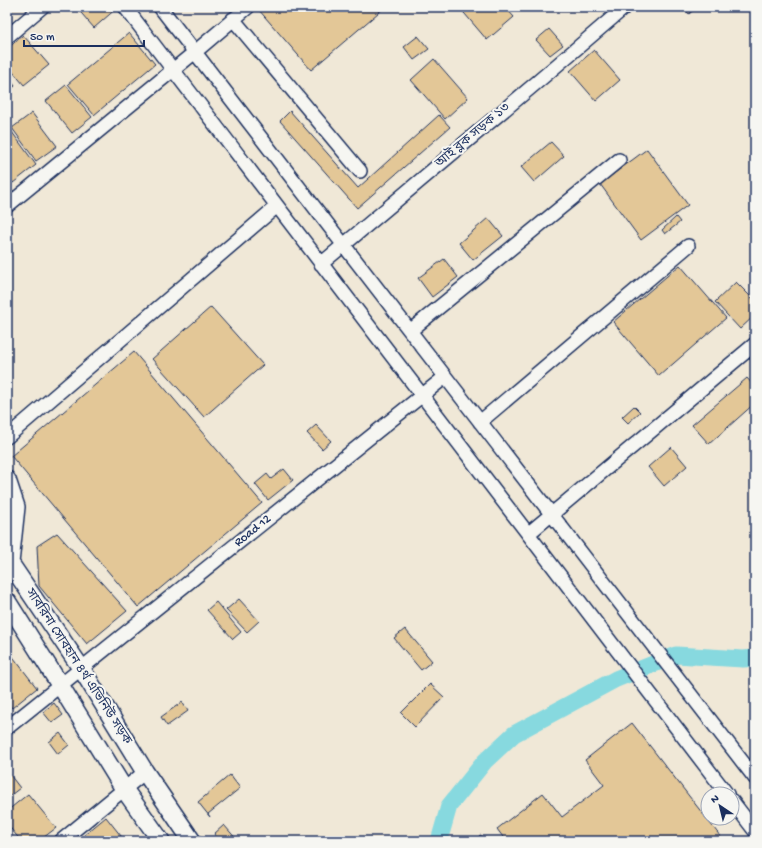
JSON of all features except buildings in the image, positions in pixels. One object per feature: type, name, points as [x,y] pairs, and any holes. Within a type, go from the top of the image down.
[{"type":"street","points":[[7,37],[42,7]]},
{"type":"street","points":[[125,7],[721,786]]},
{"type":"street","points":[[160,7],[755,778]]},
{"type":"street","points":[[7,206],[248,7]]},
{"type":"street","name":"আই ব্লক সড়ক ১৩","points":[[321,264],[625,7]]},
{"type":"street","points":[[233,19],[360,171]]},
{"type":"street","points":[[410,331],[619,160]]},
{"type":"street","points":[[7,437],[277,206]]},
{"type":"street","points":[[480,422],[688,246]]},
{"type":"street","points":[[528,534],[755,344]]},
{"type":"street","name":"Road 12","points":[[7,728],[446,377]]},
{"type":"street","name":"সাবরিনা সোবহান ৪র্থ এভিনিউ সড়ক","points":[[7,480],[16,507],[9,564],[82,668],[145,772],[192,841]]},
{"type":"street","name":"সাবরিনা সোবহান ৪র্থ এভিনিউ সড়ক","points":[[7,601],[124,789],[161,841]]},
{"type":"street","points":[[61,841],[145,772]]},
{"type":"street","points":[[740,811],[755,831]]},
{"type":"waterway","points":[[439,841],[449,806],[485,761],[514,734],[616,679],[676,655],[743,659],[755,658]]}]
